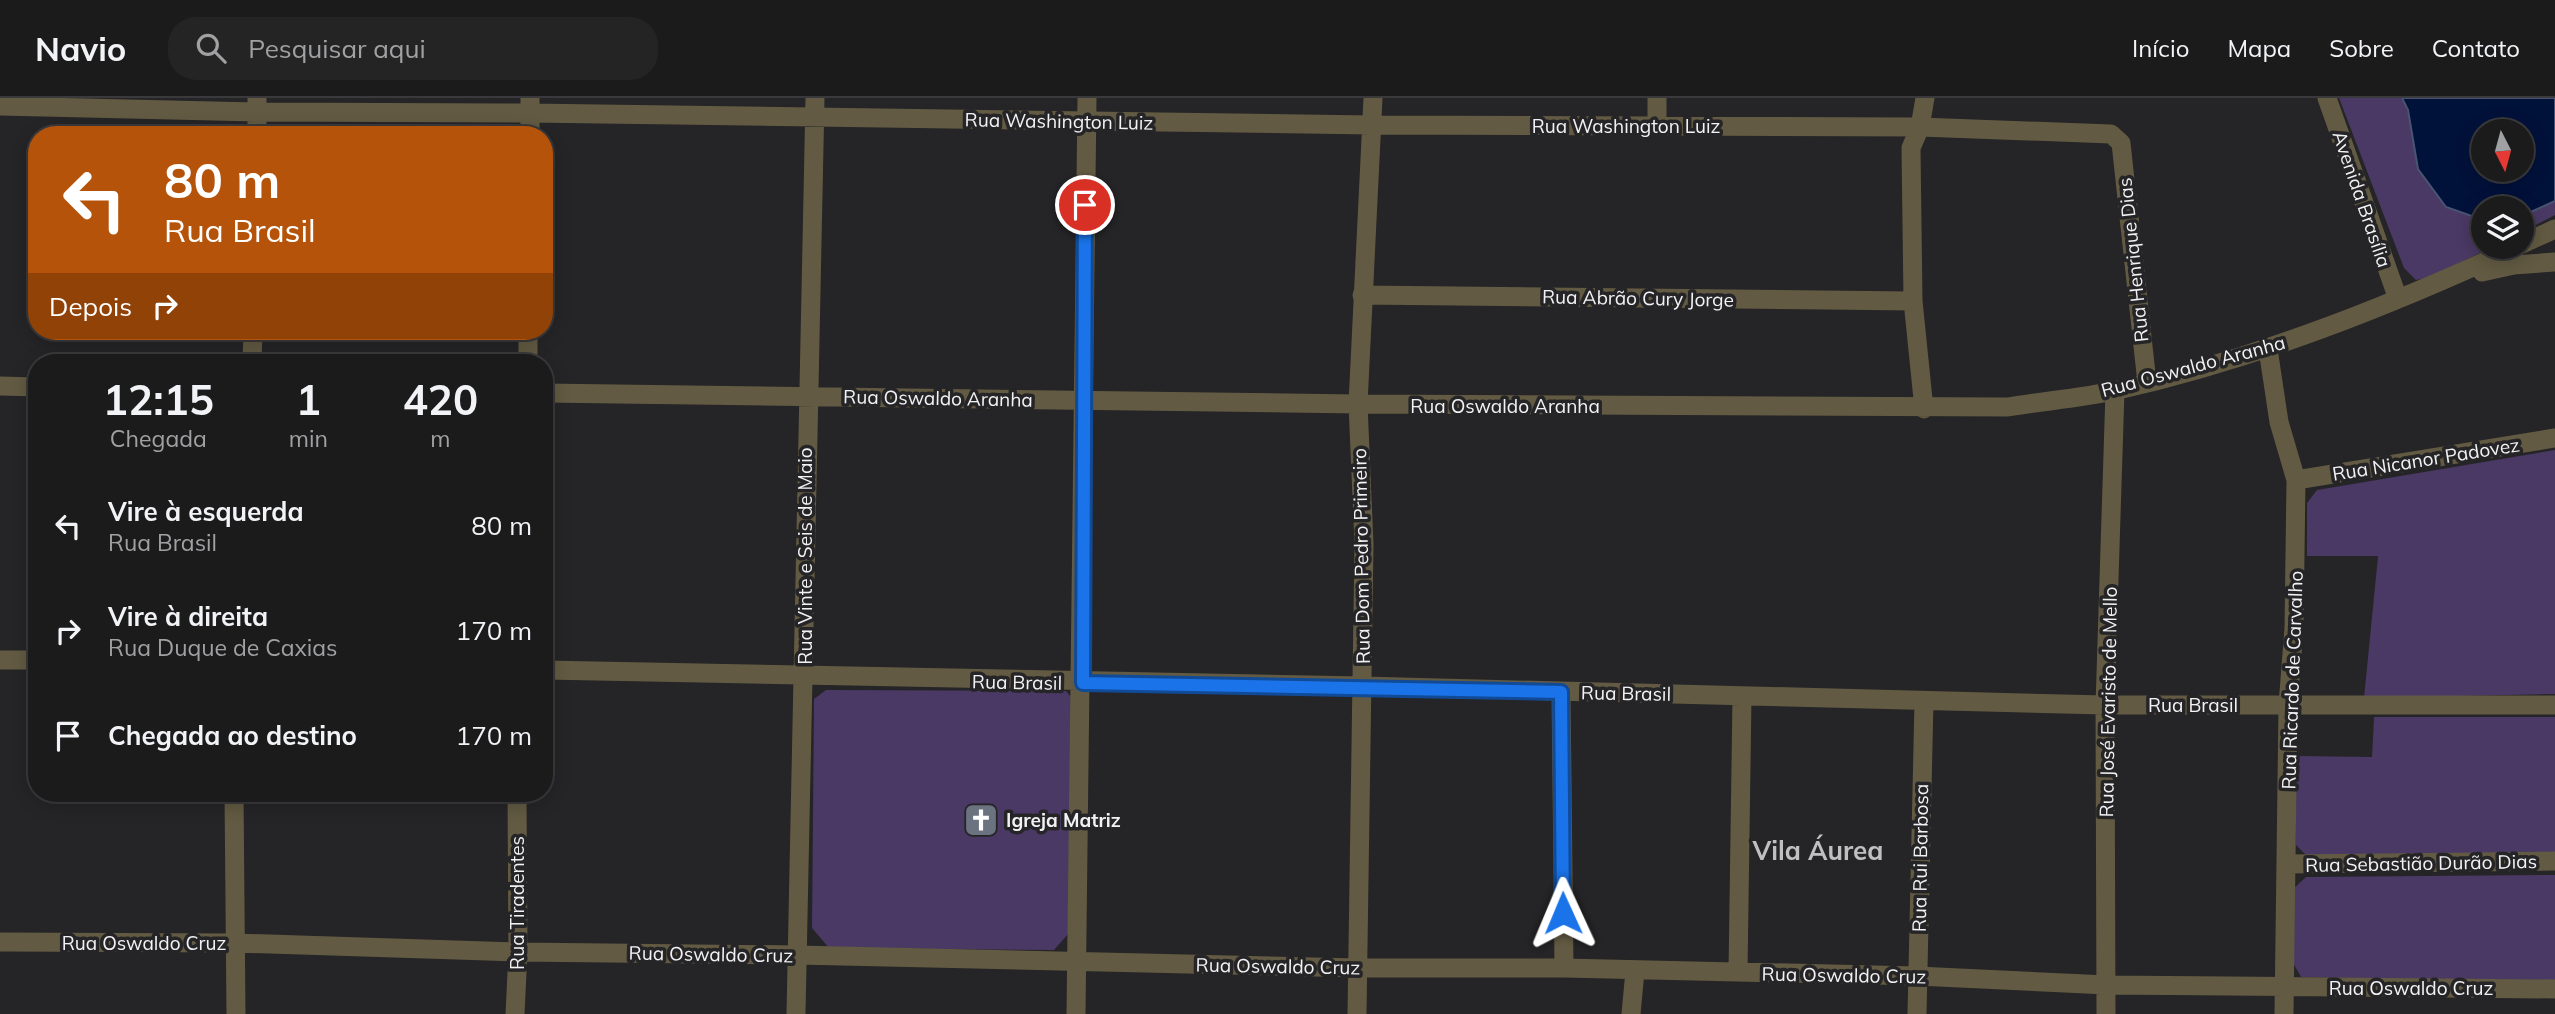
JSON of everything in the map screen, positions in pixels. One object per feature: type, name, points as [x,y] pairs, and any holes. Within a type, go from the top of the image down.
[{"type":"street","points":[[1076,1014],[1083,683],[1087,98]]},
{"type":"street","name":"Rua Dom Pedro Primeiro","points":[[1357,1014],[1364,544],[1358,404],[1373,98]]},
{"type":"street","points":[[1657,98],[1657,126]]},
{"type":"street","points":[[1924,409],[1913,301],[1911,148],[1920,127],[1925,98]]},
{"type":"street","name":"Avenida Brasília","points":[[2327,98],[2398,299]]},
{"type":"street","points":[[257,105],[257,126]]},
{"type":"street","points":[[530,105],[530,126]]},
{"type":"street","name":"Rua Washington Luiz","points":[[0,106],[530,105],[815,108],[1086,122],[1920,127],[2110,134],[2118,137]]},
{"type":"street","name":"Rua Vinte e Seis de Maio","points":[[796,1014],[804,677],[806,396],[815,108]]},
{"type":"street","name":"Rua Henrique Dias","points":[[2118,137],[2121,143],[2147,383]]},
{"type":"street","points":[[2534,239],[2555,229]]},
{"type":"street","name":"Rua Oswaldo Aranha","points":[[553,393],[1358,404],[1924,409],[2008,407],[2115,391],[2268,349],[2446,280],[2491,259]]},
{"type":"street","name":"Rua Oswaldo Aranha","points":[[2446,280],[2514,265],[2555,262]]},
{"type":"street","name":"Rua Abrão Cury Jorge","points":[[1362,295],[1913,301]]},
{"type":"street","name":"Rua Ricardo de Carvalho","points":[[2268,349],[2279,422],[2296,480],[2295,616],[2288,705],[2284,1014]]},
{"type":"street","points":[[0,386],[28,387]]},
{"type":"street","name":"Rua José Evaristo de Mello","points":[[2106,1014],[2105,705],[2115,391]]},
{"type":"street","name":"Rua Nicanor Padovez","points":[[2296,480],[2555,438]]},
{"type":"street","points":[[0,660],[28,660]]},
{"type":"street","name":"Rua Brasil","points":[[553,670],[1083,683],[1363,686],[2105,705],[2555,705]]},
{"type":"street","points":[[1561,692],[1563,968]]},
{"type":"street","points":[[1738,972],[1742,696]]},
{"type":"street","name":"Rua Rui Barbosa","points":[[1917,1014],[1924,701]]},
{"type":"street","points":[[234,802],[236,1014]]},
{"type":"street","name":"Rua Tiradentes","points":[[515,1014],[518,953],[517,802]]},
{"type":"street","name":"Rua Sebastião Durão Dias","points":[[2287,864],[2555,861]]},
{"type":"street","name":"Rua Oswaldo Cruz","points":[[0,942],[235,943],[518,953],[797,955],[1358,968],[1563,968],[1917,976],[2107,985],[2555,989]]},
{"type":"street","points":[[1632,1014],[1634,971]]},
{"type":"shaded area","points":[[2339,98],[2402,98],[2446,207],[2471,216],[2471,257],[2431,277],[2416,280],[2404,268]]},
{"type":"shaded area","points":[[2555,201],[2555,215],[2534,226],[2534,211]]},
{"type":"shaded area","points":[[2555,450],[2555,694],[2364,698],[2378,556],[2307,556],[2307,503],[2317,490]]},
{"type":"shaded area","points":[[826,690],[1066,691],[1075,702],[1069,933],[1054,950],[829,948],[812,928],[814,699]]},
{"type":"shaded area","points":[[2374,717],[2555,717],[2555,854],[2307,856],[2296,845],[2296,756],[2372,757]]},
{"type":"shaded area","points":[[2555,875],[2555,982],[2301,977],[2291,959],[2293,889],[2306,877]]},
{"type":"water","points":[[2402,98],[2555,98],[2555,201],[2534,211],[2534,196],[2471,196],[2471,216],[2446,207],[2418,169],[2408,110]]},
{"type":"place","name":"Igreja Matriz","points":[[981,820]]},
{"type":"district","name":"Vila Áurea","points":[[1818,851]]},
{"type":"route","points":[[1085,205],[1083,683],[1363,686],[1561,692],[1563,913]]}]
